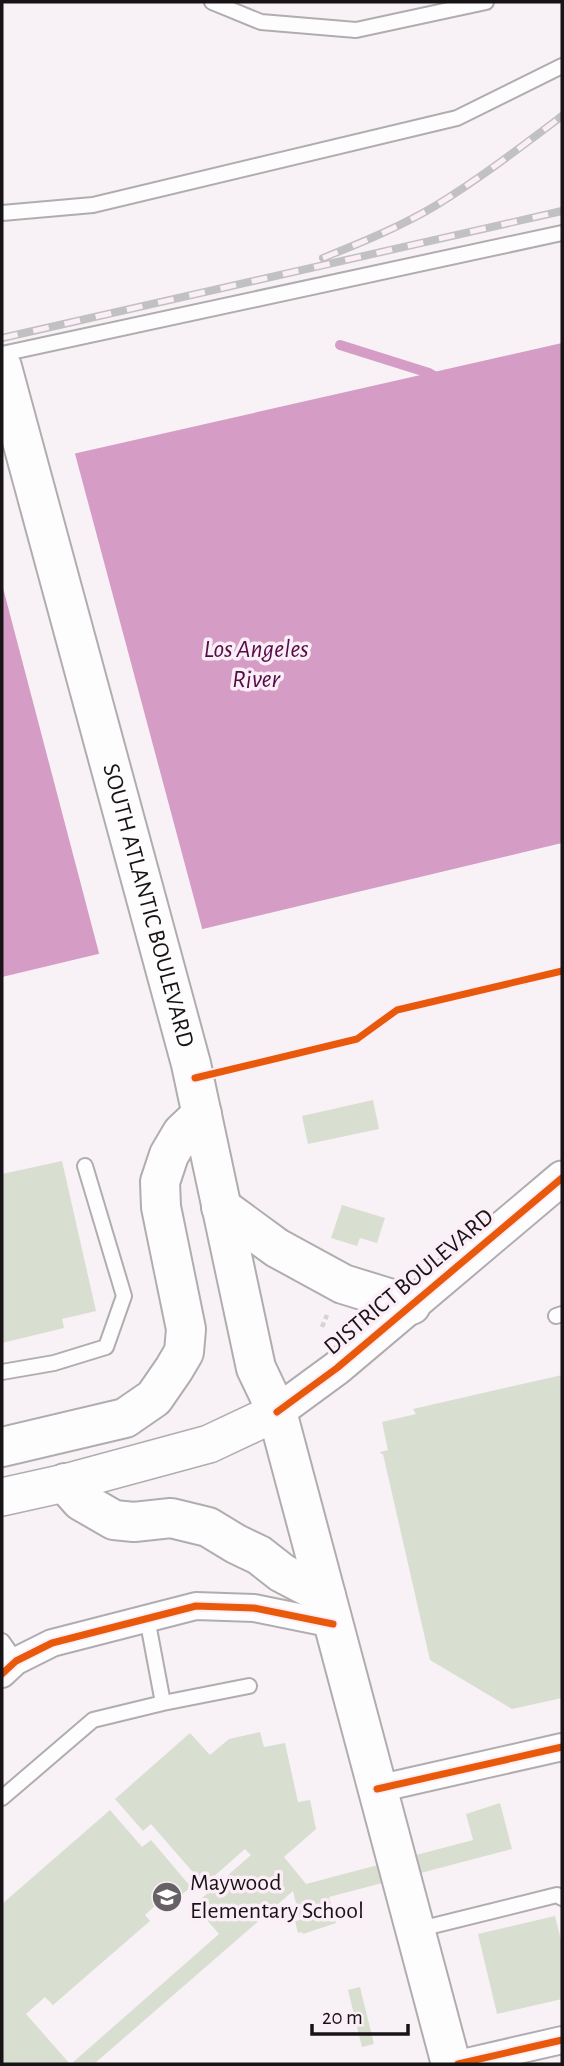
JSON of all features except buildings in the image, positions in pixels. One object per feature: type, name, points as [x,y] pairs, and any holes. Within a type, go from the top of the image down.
[{"type":"main road","name":"SOUTH ATLANTIC BOULEVARD","points":[[2,365],[191,1064],[256,1368],[277,1412],[451,2064]]},
{"type":"main road","points":[[2,1447],[125,1418],[154,1398],[174,1369],[184,1352],[186,1329],[160,1207],[160,1182],[169,1155],[182,1133],[202,1114]]},
{"type":"main road","points":[[221,1207],[277,1248],[343,1284],[411,1305]]},
{"type":"main road","name":"DISTRICT BOULEVARD","points":[[2,1497],[209,1444],[277,1412]]},
{"type":"main road","points":[[65,1483],[81,1501],[114,1520],[134,1522],[171,1518],[208,1527],[259,1555],[329,1610]]},
{"type":"street","name":"DISTRICT BOULEVARD","points":[[277,1412],[337,1368],[562,1178]]},
{"type":"street","points":[[7,1659],[52,1643],[196,1606],[329,1610]]},
{"type":"street","points":[[375,1781],[562,1747]]},
{"type":"street","points":[[458,2064],[562,2040]]},
{"type":"lane","points":[[212,2],[261,22],[356,30],[486,2]]},
{"type":"lane","points":[[2,213],[93,205],[457,118],[562,66]]},
{"type":"lane","points":[[2,365],[562,233]]},
{"type":"lane","points":[[2,1372],[54,1363],[106,1347],[124,1296],[85,1167]]},
{"type":"lane","points":[[147,1619],[163,1703]]},
{"type":"lane","points":[[2,1798],[93,1720],[249,1685]]},
{"type":"lane","points":[[415,1930],[560,1897]]},
{"type":"water","name":"Los Angeles River","points":[[562,343],[562,843],[2,977],[2,470]]},
{"type":"pier","points":[[74,450],[203,932],[100,957],[2,584],[2,466]]},
{"type":"waterway","points":[[340,345],[429,373],[439,379]]},
{"type":"railway","points":[[323,258],[394,228],[435,206],[484,174],[562,116]]},
{"type":"railway","points":[[2,338],[562,211]]},
{"type":"cycle path","points":[[195,1078],[357,1039],[397,1010],[562,971]]},
{"type":"cycle path","points":[[277,1412],[337,1368],[562,1178]]},
{"type":"cycle path","points":[[2,1674],[16,1661],[52,1643],[196,1606],[254,1608],[333,1624]]},
{"type":"cycle path","points":[[377,1789],[562,1747]]},
{"type":"cycle path","points":[[458,2064],[562,2040]]},
{"type":"place","name":"Maywood Elementary School","points":[[167,1897]]}]
